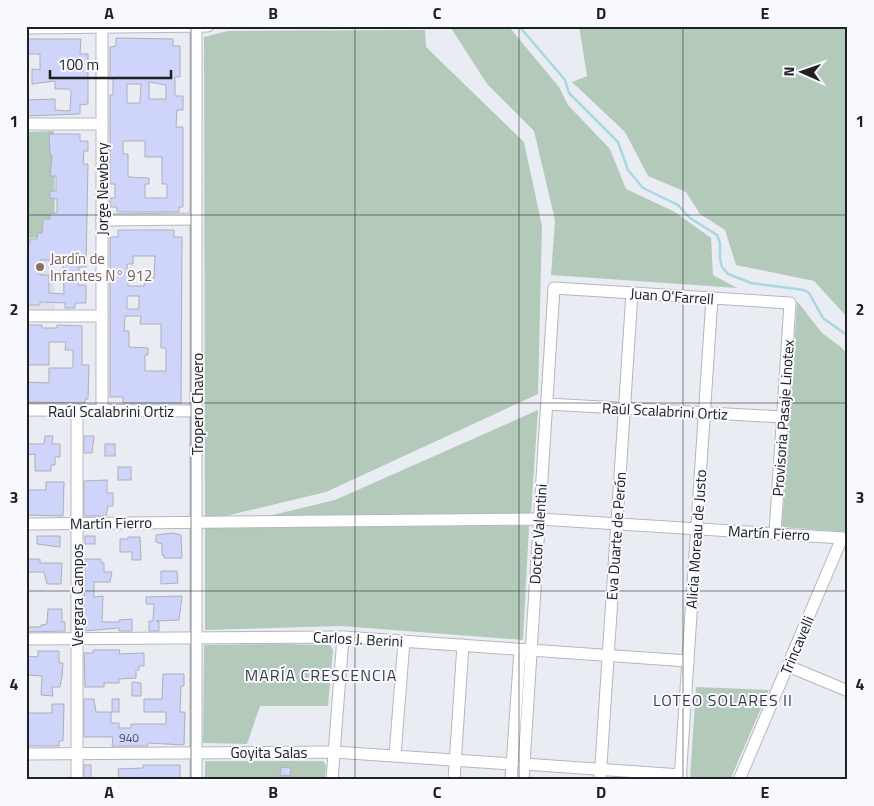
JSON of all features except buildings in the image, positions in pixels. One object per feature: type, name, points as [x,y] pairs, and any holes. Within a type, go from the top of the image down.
[{"type":"street","points":[[26,28],[202,27]]},
{"type":"street","name":"Tropero Chavero","points":[[196,780],[196,219],[202,27]]},
{"type":"street","name":"Jorge Newbery","points":[[102,28],[102,410]]},
{"type":"street","points":[[26,124],[102,124]]},
{"type":"street","points":[[102,220],[196,219]]},
{"type":"street","name":"Juan O'Farrell","points":[[554,288],[790,303]]},
{"type":"street","name":"Doctor Valentini","points":[[511,780],[539,519],[554,288]]},
{"type":"street","name":"Eva Duarte de Perón","points":[[600,775],[632,293]]},
{"type":"street","name":"Alicia Moreau de Justo","points":[[681,777],[712,298]]},
{"type":"street","name":"Provisoria Pasaje Linotex","points":[[775,533],[790,303]]},
{"type":"street","points":[[26,316],[102,316]]},
{"type":"street","name":"Raúl Scalabrini Ortiz","points":[[547,404],[782,417]]},
{"type":"street","name":"Raúl Scalabrini Ortiz","points":[[26,410],[197,411]]},
{"type":"street","name":"Vergara Campos","points":[[77,410],[77,780]]},
{"type":"street","name":"Martín Fierro","points":[[26,524],[539,519],[845,539]]},
{"type":"street","name":"Trincavelli","points":[[739,780],[845,539]]},
{"type":"street","points":[[332,780],[343,637]]},
{"type":"street","name":"Carlos J. Berini","points":[[26,639],[343,637],[688,661]]},
{"type":"street","points":[[395,755],[404,641]]},
{"type":"street","points":[[454,780],[463,645]]},
{"type":"street","name":"Doctor Valentini","points":[[523,780],[525,650]]},
{"type":"street","points":[[788,666],[848,691]]},
{"type":"street","name":"Goyita Salas","points":[[26,754],[334,752],[512,764]]},
{"type":"street","points":[[524,764],[600,775],[681,777]]},
{"type":"shaded area","name":"Jardín de Infantes N° 912","points":[[54,251],[55,310],[26,310],[26,252]]},
{"type":"green space","points":[[496,26],[510,28],[559,87],[568,105],[610,149],[626,189],[675,212],[711,238],[713,275],[737,288],[551,275],[555,220],[534,131],[487,84],[451,28]]},
{"type":"green space","points":[[579,26],[848,26],[848,318],[814,281],[736,265],[725,230],[700,214],[686,192],[648,176],[625,132],[572,82],[587,76]]},
{"type":"green space","points":[[425,30],[426,47],[524,142],[542,226],[538,394],[326,492],[217,518],[205,519],[204,37],[228,31]]},
{"type":"green space","points":[[54,131],[55,237],[26,238],[26,132]]},
{"type":"green space","points":[[797,301],[822,333],[841,347],[848,355],[848,532],[782,527]]},
{"type":"green space","points":[[538,410],[531,514],[260,518],[335,500]]},
{"type":"green space","points":[[529,526],[523,640],[341,626],[205,630],[205,527]]},
{"type":"green space","points":[[204,645],[330,645],[333,650],[328,706],[260,706],[247,744],[203,743]]},
{"type":"green space","points":[[696,687],[769,690],[730,780],[690,780]]},
{"type":"green space","points":[[205,761],[323,761],[326,765],[325,780],[205,780]]},
{"type":"waterway","points":[[519,26],[565,80],[569,93],[618,142],[628,170],[643,188],[678,205],[690,218],[717,235],[720,243],[722,267],[728,274],[751,283],[804,290],[809,293],[823,318],[848,336]]},
{"type":"place","name":"Jardín de Infantes N° 912","points":[[40,267]]},
{"type":"district","name":"MARÍA CRESCENCIA","points":[[321,675]]},
{"type":"district","name":"LOTEO SOLARES II","points":[[723,700]]}]
